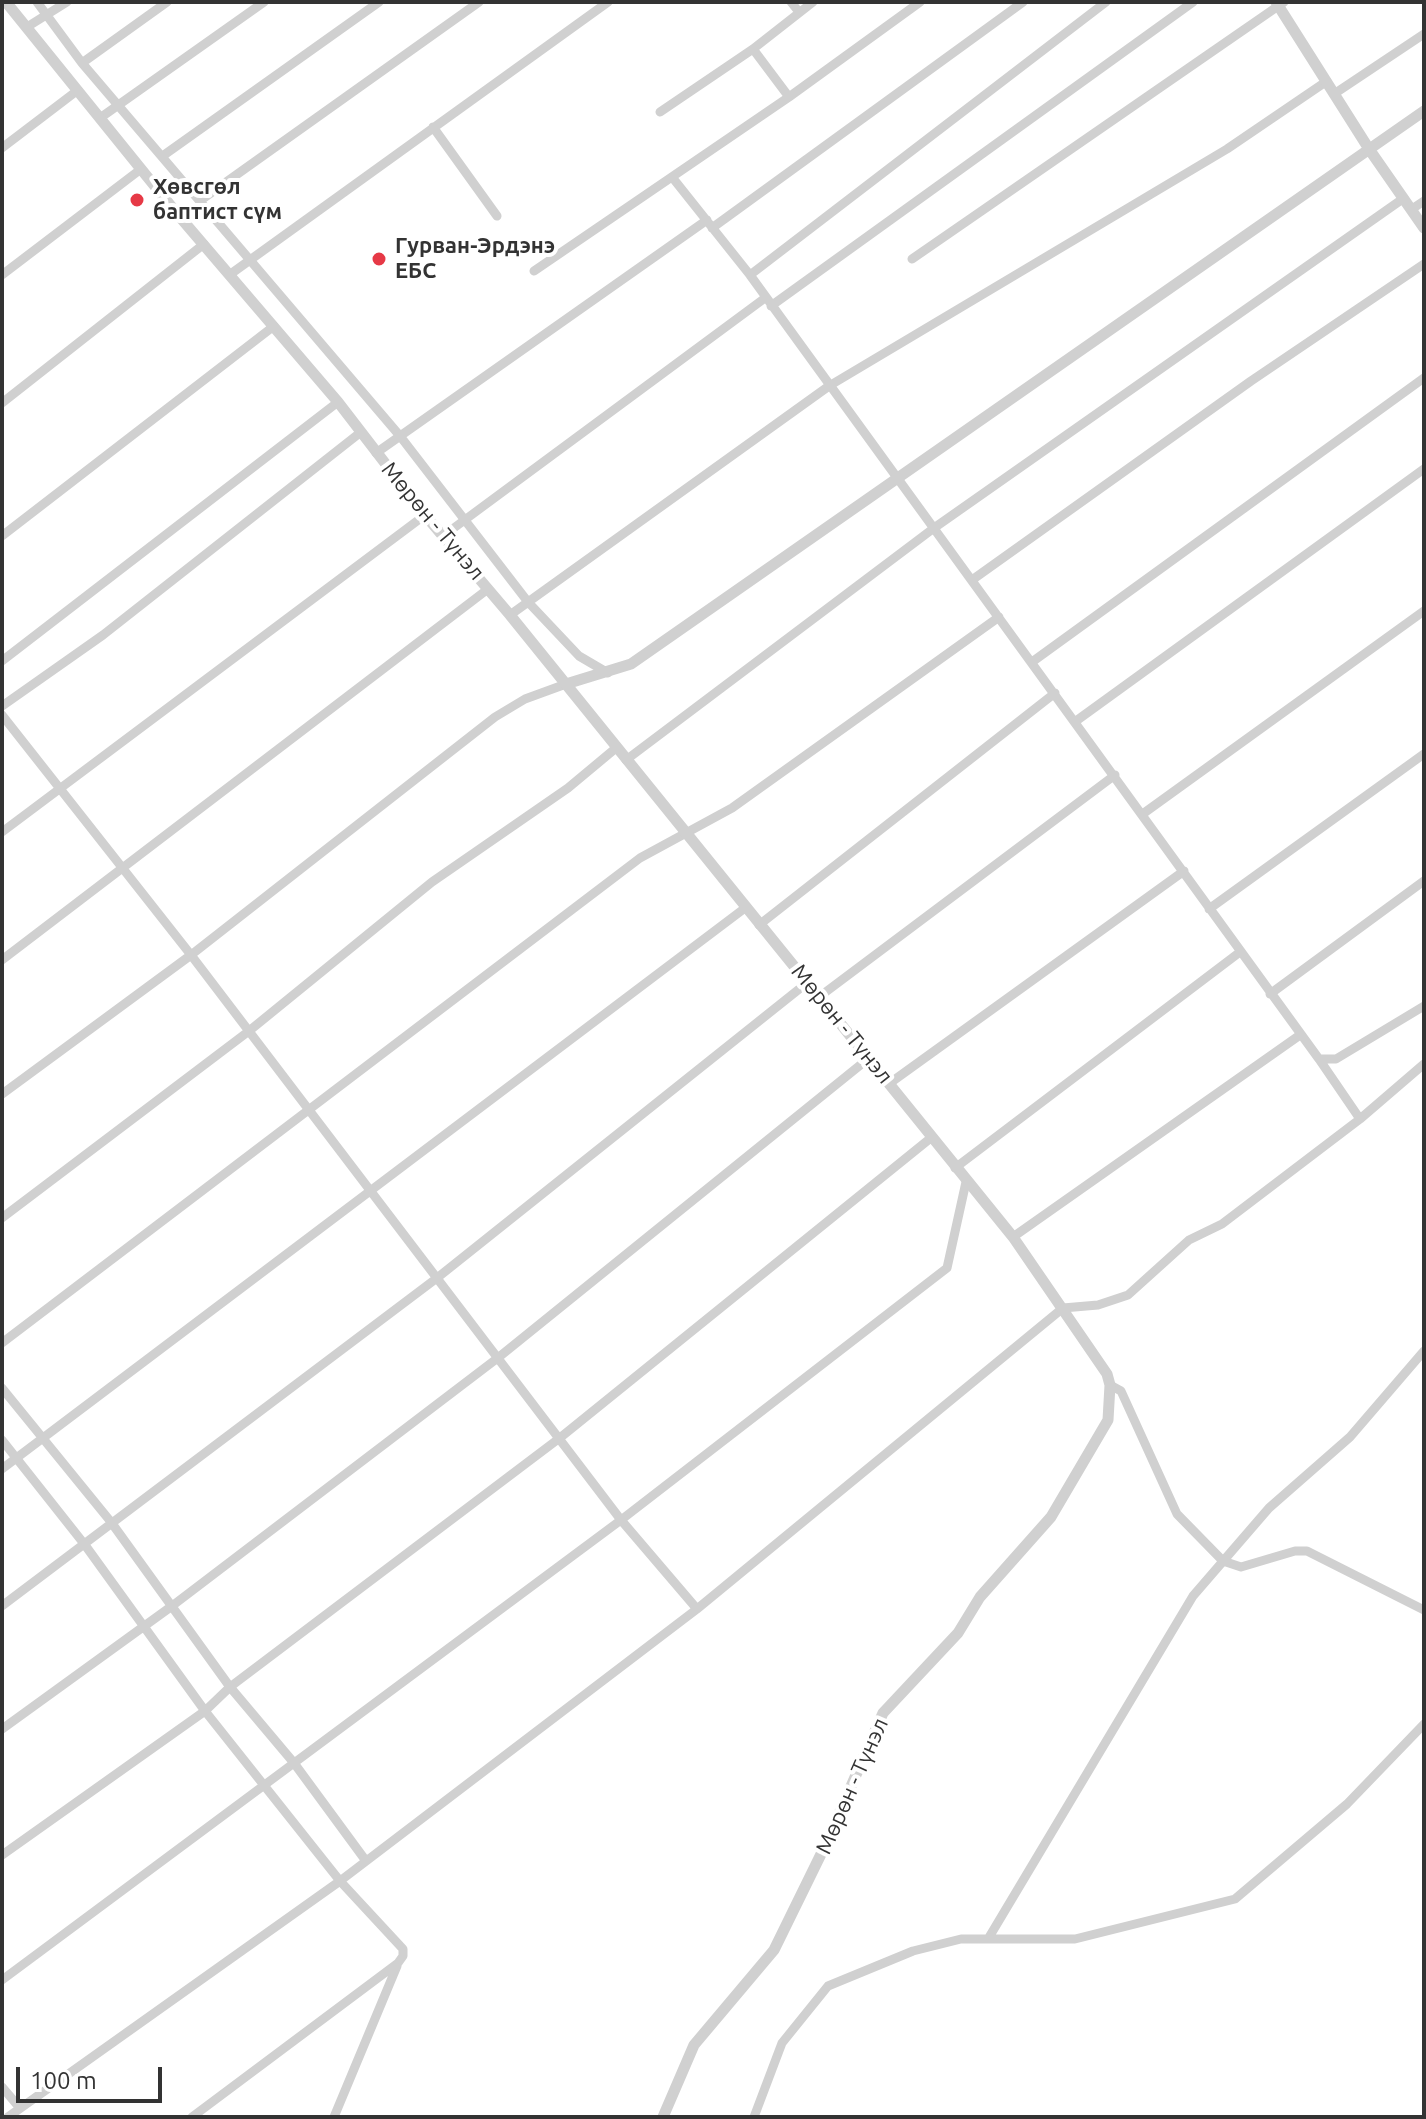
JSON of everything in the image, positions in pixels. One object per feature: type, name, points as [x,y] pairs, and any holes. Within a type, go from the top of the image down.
[{"type":"street","points":[[37,2],[82,63],[164,155],[249,262],[400,436],[528,602],[579,656],[608,673]]},
{"type":"street","points":[[27,27],[67,2]]},
{"type":"street","points":[[82,63],[167,2]]},
{"type":"street","points":[[100,118],[264,2]]},
{"type":"street","points":[[164,155],[379,2]]},
{"type":"street","points":[[201,200],[479,2]]},
{"type":"street","points":[[232,273],[608,2]]},
{"type":"street","points":[[791,2],[799,12]]},
{"type":"street","points":[[660,112],[753,49],[813,2]]},
{"type":"street","points":[[534,271],[789,97],[920,2]]},
{"type":"street","points":[[376,453],[709,224],[1023,2]]},
{"type":"street","points":[[750,275],[1106,2]]},
{"type":"street","points":[[443,536],[1193,2]]},
{"type":"street","points":[[912,259],[1280,3],[1369,149],[1424,228]]},
{"type":"street","name":"Мөрөн - Түнэл","points":[[6,8],[27,27],[141,169],[232,273],[338,402],[425,515],[510,615],[890,1083],[1013,1237],[1063,1308],[1110,1385],[1108,1420],[1051,1517],[980,1597],[958,1633],[883,1713],[825,1846],[774,1950],[694,2045],[663,2117]]},
{"type":"street","points":[[1334,94],[1424,34]]},
{"type":"street","points":[[753,49],[789,97]]},
{"type":"street","points":[[510,615],[829,386],[1227,149],[1327,81]]},
{"type":"street","points":[[2,148],[78,90]]},
{"type":"street","points":[[2,1094],[191,955],[495,717],[525,699],[631,664],[1424,111]]},
{"type":"street","points":[[433,127],[497,216]]},
{"type":"street","points":[[2,275],[141,169]]},
{"type":"street","points":[[672,177],[750,275],[1144,813],[1360,1119]]},
{"type":"street","points":[[626,760],[934,528],[1404,198]]},
{"type":"street","points":[[1412,209],[1424,201]]},
{"type":"street","points":[[2,403],[204,244]]},
{"type":"street","points":[[972,580],[1251,381],[1424,264]]},
{"type":"street","points":[[2,536],[274,326]]},
{"type":"street","points":[[1032,662],[1424,378]]},
{"type":"street","points":[[2,661],[338,402]]},
{"type":"street","points":[[2,706],[103,635],[361,432]]},
{"type":"street","points":[[1076,721],[1424,469]]},
{"type":"street","points":[[2,832],[425,515]]},
{"type":"street","points":[[2,960],[488,589]]},
{"type":"street","points":[[1144,813],[1424,611]]},
{"type":"street","points":[[2,1343],[640,858],[732,808],[999,617]]},
{"type":"street","points":[[759,925],[1055,693]]},
{"type":"street","points":[[3,717],[62,787],[561,1437],[621,1520],[697,1609]]},
{"type":"street","points":[[2,1218],[249,1031],[432,882],[568,788],[616,748]]},
{"type":"street","points":[[1209,909],[1424,754]]},
{"type":"street","points":[[819,997],[1115,775]]},
{"type":"street","points":[[890,1083],[1184,871]]},
{"type":"street","points":[[1270,994],[1424,881]]},
{"type":"street","points":[[2,1469],[745,908]]},
{"type":"street","points":[[955,1168],[1240,952]]},
{"type":"street","points":[[2,1606],[437,1278],[808,982]]},
{"type":"street","points":[[1319,1059],[1336,1059],[1424,1006]]},
{"type":"street","points":[[1013,1237],[1300,1035]]},
{"type":"street","points":[[2,1729],[172,1606],[499,1357],[869,1058]]},
{"type":"street","points":[[8,2117],[340,1881],[697,1609],[1063,1308],[1098,1305],[1128,1295],[1189,1240],[1222,1224],[1360,1119],[1424,1064]]},
{"type":"street","points":[[2,1855],[205,1711],[230,1687],[561,1437],[932,1137]]},
{"type":"street","points":[[2,1980],[621,1520],[947,1268],[966,1182]]},
{"type":"street","points":[[988,1939],[1193,1596],[1269,1508],[1350,1437],[1424,1351]]},
{"type":"street","points":[[1110,1385],[1121,1391],[1177,1514],[1223,1561],[1241,1567],[1295,1551],[1307,1551],[1424,1610]]},
{"type":"street","points":[[2,1388],[111,1522],[230,1687],[294,1763],[366,1861]]},
{"type":"street","points":[[2,1440],[85,1545],[205,1711],[340,1881],[403,1949],[403,1956],[334,2117]]},
{"type":"street","points":[[754,2117],[782,2043],[828,1986],[913,1951],[961,1939],[1075,1939],[1235,1899],[1347,1804],[1424,1724]]},
{"type":"street","points":[[192,2117],[398,1963]]},
{"type":"street","points":[[2,2087],[19,2107]]},
{"type":"place","name":"Хөвсгөл баптист сүм","points":[[137,200]]},
{"type":"place","name":"Гурван-Эрдэнэ ЕБС","points":[[379,259]]}]
